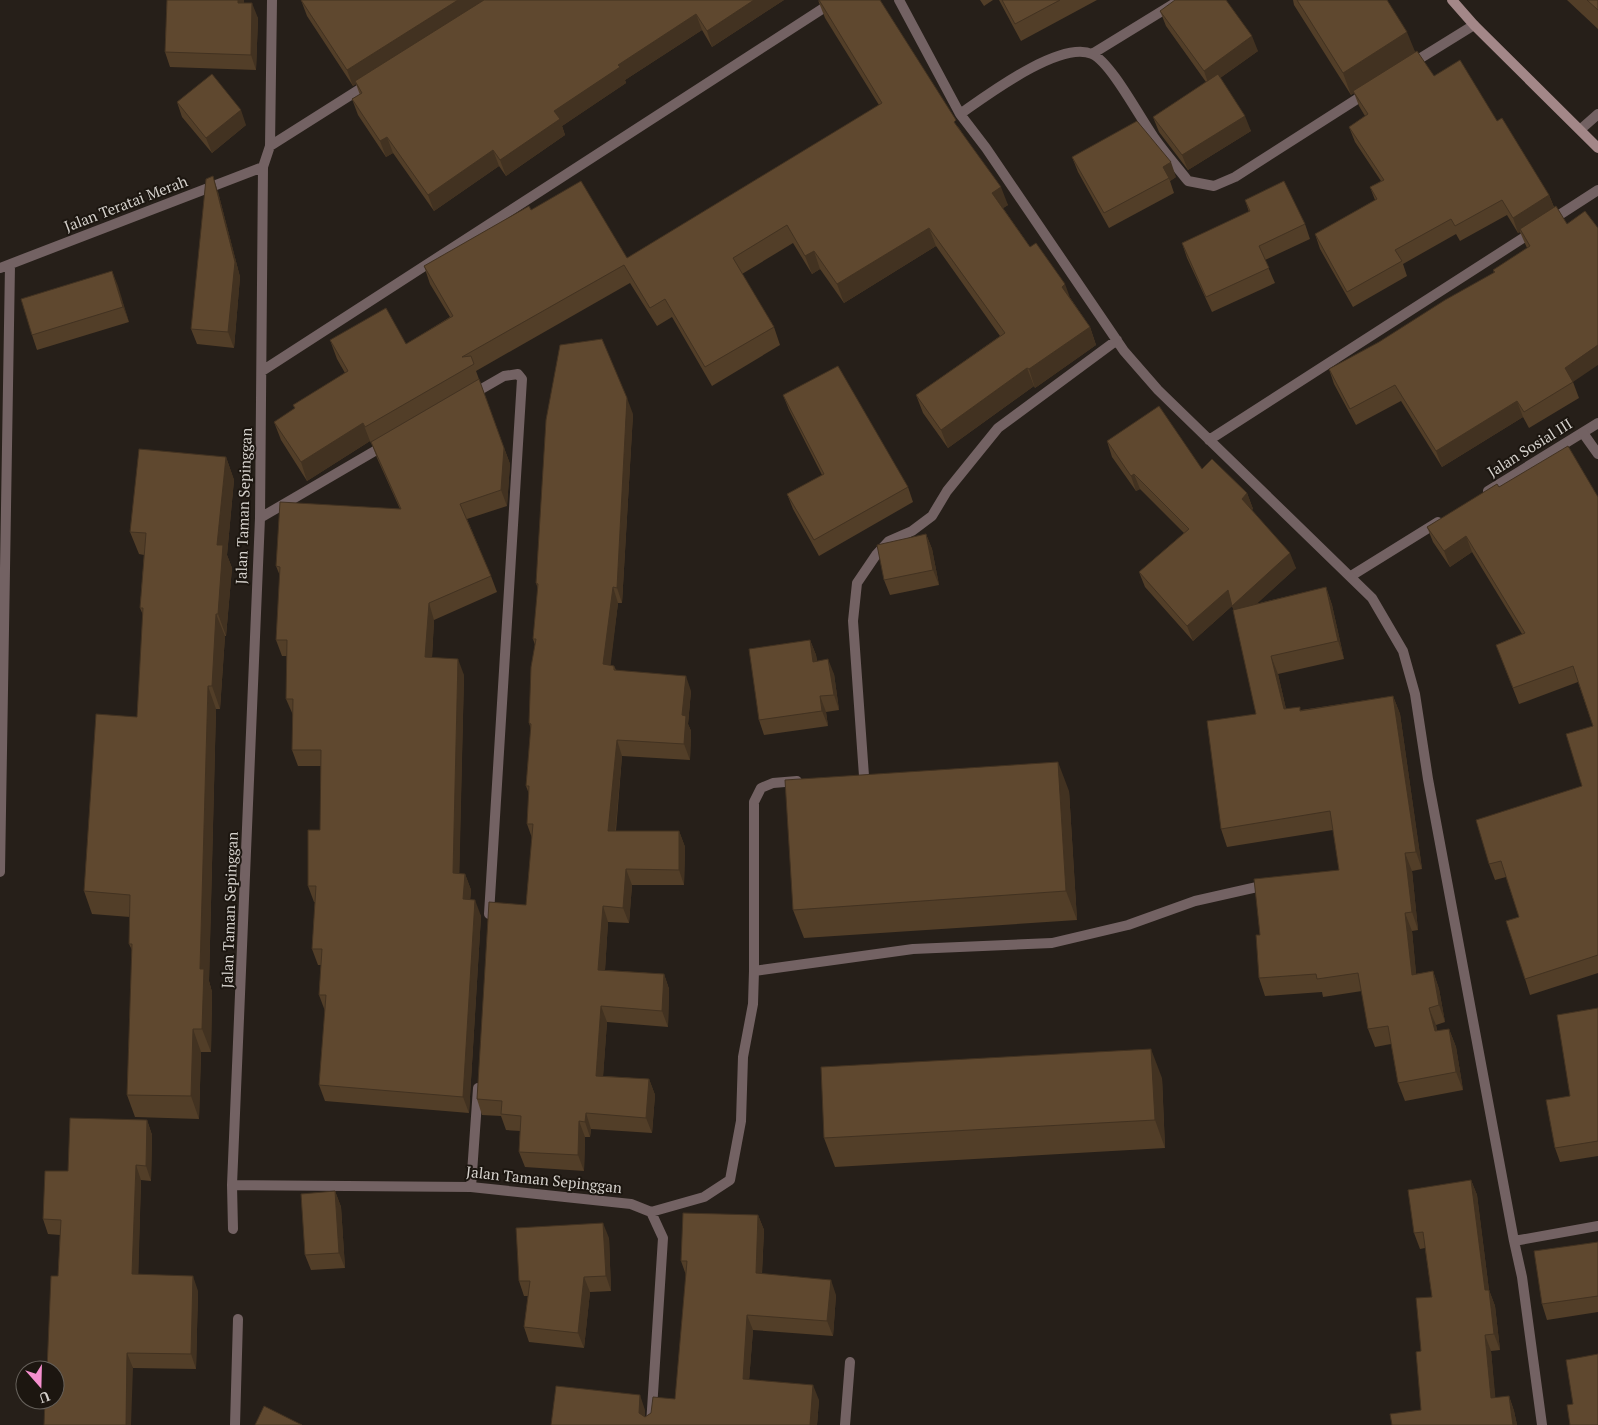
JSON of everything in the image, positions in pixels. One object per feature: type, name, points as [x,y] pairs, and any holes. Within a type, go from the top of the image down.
[{"type":"street","name":"Jalan Taman Sepinggan","points":[[272,0],[270,146],[264,167],[260,518],[232,1185],[472,1187],[631,1204],[651,1212]]},
{"type":"street","points":[[262,371],[836,0]]},
{"type":"street","points":[[899,0],[960,114],[986,148],[1117,340],[1158,390],[1372,598],[1403,651],[1415,694],[1428,779],[1522,1277],[1542,1425]]},
{"type":"street","points":[[1092,54],[1180,0]]},
{"type":"street","points":[[1452,0],[1474,25],[1581,129],[1598,148]]},
{"type":"street","points":[[1400,72],[1474,25]]},
{"type":"street","points":[[960,114],[1017,74],[1071,52],[1092,54],[1107,67],[1154,138],[1188,181],[1214,186],[1235,177],[1375,88]]},
{"type":"street","points":[[270,146],[378,78]]},
{"type":"street","points":[[1581,129],[1598,114]]},
{"type":"street","name":"Jalan Teratai Merah","points":[[0,268],[264,167]]},
{"type":"street","points":[[1209,440],[1598,190]]},
{"type":"street","points":[[0,872],[10,265]]},
{"type":"street","points":[[864,776],[853,621],[857,583],[876,555],[889,541],[912,531],[932,516],[948,491],[998,428],[1117,340]]},
{"type":"street","points":[[462,400],[504,376],[518,374],[522,379],[488,929]]},
{"type":"street","name":"Jalan Sosial III","points":[[1475,499],[1598,423]]},
{"type":"street","points":[[1583,433],[1598,454]]},
{"type":"street","points":[[260,518],[395,439]]},
{"type":"street","points":[[1351,576],[1450,515]]},
{"type":"street","points":[[652,1425],[663,1238],[651,1212],[704,1197],[730,1180],[741,1121],[743,1057],[753,1004],[754,802],[760,788],[773,783],[809,780]]},
{"type":"street","points":[[754,971],[913,949],[1052,943],[1128,925],[1195,901],[1274,884]]},
{"type":"street","points":[[472,1187],[478,1078]]},
{"type":"street","points":[[232,1185],[233,1229]]},
{"type":"street","points":[[1514,1241],[1598,1226]]},
{"type":"street","points":[[235,1425],[238,1319]]},
{"type":"street","points":[[845,1425],[850,1362]]},
{"type":"building","points":[[167,0],[238,0],[238,3],[252,3],[251,55],[165,52]]},
{"type":"building","points":[[301,0],[458,0],[347,70]]},
{"type":"building","points":[[484,0],[754,0],[707,31],[696,14],[618,65],[620,67],[554,111],[560,119],[500,160],[493,150],[428,195],[387,137],[380,141],[352,99],[362,93],[355,81]]},
{"type":"building","points":[[819,0],[880,0],[956,120],[954,122],[1001,187],[992,193],[1030,247],[1036,243],[1065,284],[1062,287],[1090,327],[1029,369],[1027,368],[941,430],[916,395],[1005,333],[929,228],[837,284],[814,251],[805,256],[787,225],[733,258],[774,327],[705,367],[665,299],[650,308],[624,265],[462,357],[471,356],[474,364],[365,427],[363,423],[301,462],[274,422],[295,408],[293,405],[348,371],[330,340],[386,308],[406,344],[453,316],[424,266],[529,206],[531,210],[581,181],[627,258],[882,103]]},
{"type":"building","points":[[1002,0],[1060,0],[1015,24]]},
{"type":"building","points":[[1175,0],[1226,0],[1252,36],[1204,71],[1160,11]]},
{"type":"building","points":[[1297,0],[1387,0],[1407,32],[1343,73]]},
{"type":"building","points":[[1587,0],[1598,0],[1598,10]]},
{"type":"building","points":[[1417,51],[1434,76],[1460,60],[1497,121],[1502,118],[1549,195],[1513,218],[1502,200],[1455,226],[1451,219],[1395,250],[1402,261],[1347,292],[1315,234],[1377,199],[1370,187],[1384,180],[1349,127],[1368,114],[1353,91]]},
{"type":"building","points":[[212,74],[241,110],[206,138],[177,102]]},
{"type":"building","points":[[1218,74],[1245,116],[1182,155],[1153,117]]},
{"type":"building","points":[[1137,121],[1171,162],[1163,167],[1169,178],[1104,213],[1072,157]]},
{"type":"building","points":[[213,176],[235,262],[228,332],[191,329],[206,179]]},
{"type":"building","points":[[1284,181],[1305,224],[1259,246],[1269,268],[1206,297],[1182,243],[1250,211],[1245,200]]},
{"type":"building","points":[[1556,206],[1567,224],[1585,211],[1598,228],[1598,345],[1565,368],[1573,382],[1524,412],[1517,401],[1436,451],[1395,385],[1350,409],[1329,369],[1379,342],[1445,300],[1495,272],[1493,270],[1530,246],[1520,229]]},
{"type":"building","points":[[112,271],[123,307],[32,335],[21,299]]},
{"type":"building","points":[[602,339],[627,398],[617,588],[613,587],[603,664],[614,666],[614,670],[686,676],[682,715],[686,716],[684,744],[617,740],[608,831],[679,831],[679,870],[626,869],[623,908],[603,906],[598,970],[664,974],[662,1011],[601,1006],[596,1076],[649,1079],[646,1118],[586,1113],[585,1122],[579,1121],[578,1155],[519,1152],[521,1116],[501,1114],[502,1101],[477,1099],[489,902],[526,905],[533,824],[527,824],[529,786],[526,786],[531,724],[529,723],[531,667],[536,639],[533,639],[538,584],[536,583],[546,420],[560,345]]},
{"type":"building","points":[[838,366],[908,487],[814,540],[787,494],[824,474],[783,395]]},
{"type":"building","points":[[479,379],[504,448],[501,490],[460,504],[491,576],[429,603],[425,657],[458,659],[453,873],[465,874],[463,899],[475,900],[463,1097],[319,1085],[326,995],[319,995],[322,949],[312,949],[316,886],[308,886],[308,830],[320,830],[321,750],[292,750],[293,699],[286,699],[287,640],[276,640],[280,567],[276,566],[280,502],[401,509],[371,442]]},
{"type":"building","points":[[1159,406],[1202,469],[1212,459],[1247,493],[1242,499],[1290,553],[1232,606],[1228,590],[1187,626],[1139,572],[1189,529],[1134,474],[1131,476],[1107,441]]},
{"type":"building","points":[[1568,446],[1598,497],[1598,955],[1525,979],[1506,921],[1519,917],[1501,861],[1489,864],[1476,820],[1582,786],[1566,734],[1593,726],[1573,666],[1513,688],[1496,645],[1525,633],[1466,536],[1444,551],[1427,527],[1497,484],[1499,487]]},
{"type":"building","points":[[139,449],[226,457],[217,545],[223,545],[218,614],[216,614],[212,686],[208,686],[200,969],[204,969],[202,1029],[193,1029],[191,1096],[127,1095],[132,944],[129,944],[130,895],[84,891],[96,714],[137,717],[143,608],[140,608],[146,533],[130,532]]},
{"type":"building","points":[[926,534],[933,570],[884,580],[877,545]]},
{"type":"building","points":[[1326,587],[1338,641],[1271,656],[1284,709],[1300,707],[1300,711],[1393,696],[1416,852],[1405,853],[1412,912],[1405,913],[1412,975],[1433,971],[1439,1005],[1429,1008],[1435,1031],[1449,1029],[1456,1072],[1398,1083],[1388,1026],[1368,1029],[1358,973],[1317,979],[1316,974],[1259,978],[1256,935],[1260,935],[1254,879],[1339,870],[1330,811],[1221,829],[1207,721],[1256,714],[1233,610]]},
{"type":"building","points":[[810,640],[813,662],[828,659],[834,695],[820,696],[822,711],[759,720],[749,649]]},
{"type":"building","points":[[1058,762],[1066,891],[793,910],[785,780]]},
{"type":"building","points":[[1598,1008],[1598,1141],[1555,1148],[1546,1100],[1570,1096],[1557,1015]]},
{"type":"building","points":[[1151,1049],[1155,1120],[824,1138],[821,1067]]},
{"type":"building","points":[[70,1118],[147,1120],[146,1166],[136,1165],[132,1274],[193,1276],[191,1354],[127,1353],[126,1425],[44,1425],[45,1410],[65,1410],[65,1360],[47,1360],[51,1276],[58,1276],[61,1220],[43,1219],[45,1171],[68,1171]]},
{"type":"building","points":[[1471,1180],[1485,1290],[1489,1290],[1494,1334],[1485,1335],[1491,1398],[1509,1396],[1513,1425],[1392,1425],[1390,1414],[1421,1410],[1416,1352],[1421,1351],[1416,1298],[1432,1297],[1423,1232],[1414,1233],[1408,1190]]},
{"type":"building","points":[[335,1191],[339,1253],[305,1255],[301,1194]]},
{"type":"building","points":[[683,1213],[758,1215],[756,1273],[831,1280],[827,1321],[747,1315],[743,1379],[813,1385],[810,1425],[551,1425],[556,1386],[640,1395],[639,1413],[645,1417],[651,1413],[653,1397],[675,1399],[687,1261],[681,1261]]},
{"type":"building","points":[[603,1223],[606,1276],[584,1277],[578,1333],[524,1327],[530,1281],[519,1281],[516,1228]]},
{"type":"building","points":[[1598,1242],[1598,1296],[1542,1304],[1534,1251]]},
{"type":"building","points":[[1598,1354],[1598,1425],[1570,1425],[1567,1405],[1573,1404],[1566,1360]]},
{"type":"building","points":[[264,1406],[302,1425],[255,1425]]}]
